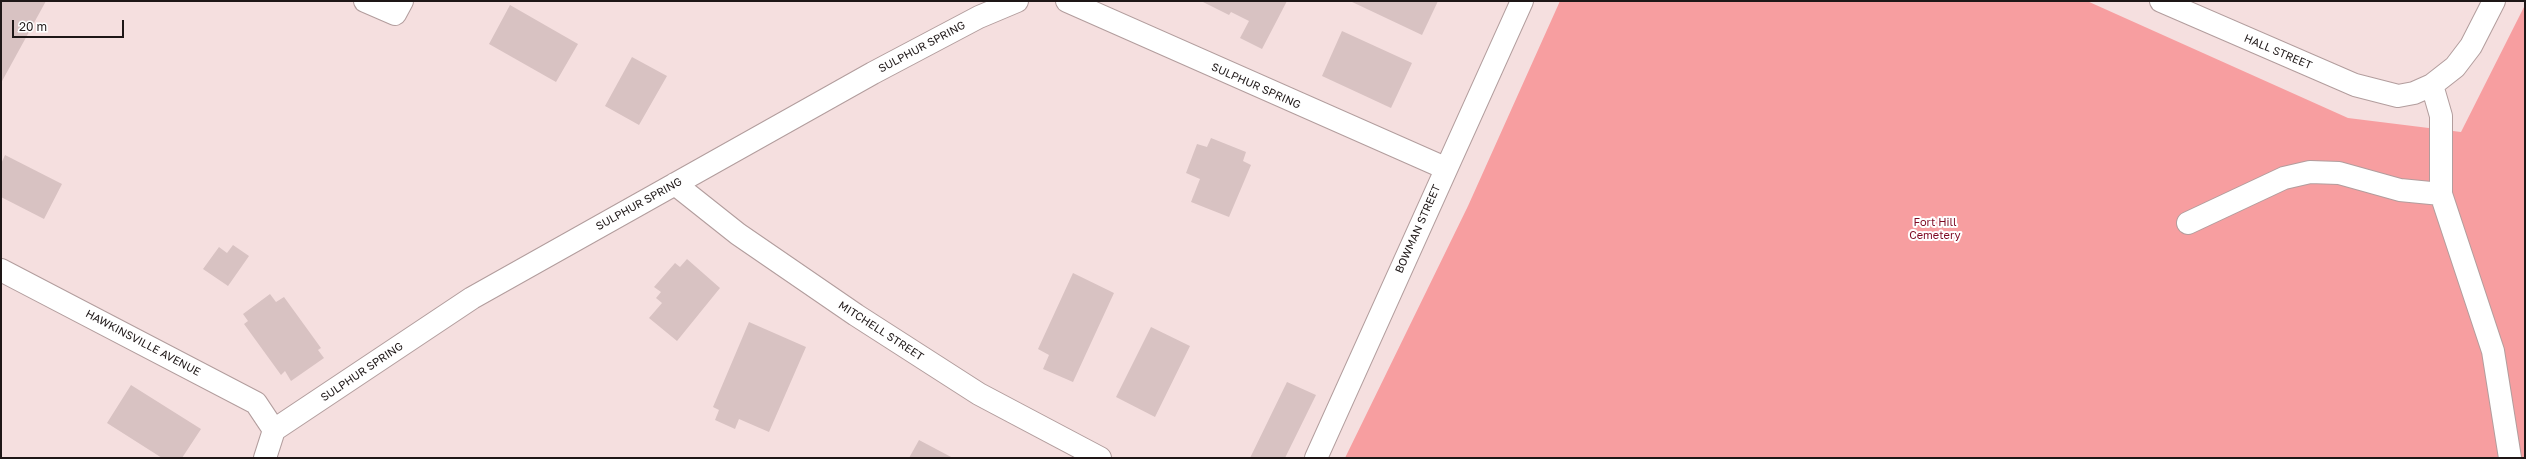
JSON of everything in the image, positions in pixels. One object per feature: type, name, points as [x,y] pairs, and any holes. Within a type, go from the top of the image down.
[{"type":"street","points":[[365,1],[395,14],[402,1]]},
{"type":"street","name":"SULPHUR SPRING","points":[[274,430],[472,298],[873,73],[979,17],[1017,1]]},
{"type":"street","name":"SULPHUR SPRING","points":[[1067,1],[1445,168]]},
{"type":"street","name":"BOWMAN STREET","points":[[1316,458],[1445,168],[1522,1]]},
{"type":"street","name":"HALL STREET","points":[[2161,1],[2355,84],[2398,96],[2414,93],[2432,85]]},
{"type":"street","points":[[2494,1],[2471,46],[2455,67],[2432,85],[2441,116],[2440,194],[2493,351],[2510,458]]},
{"type":"street","points":[[2188,223],[2284,178],[2310,172],[2339,173],[2400,190],[2440,194]]},
{"type":"street","name":"MITCHELL STREET","points":[[675,184],[738,234],[875,328],[979,394],[1100,458]]},
{"type":"street","name":"HAWKINSVILLE AVENUE","points":[[1,270],[256,403],[274,430]]},
{"type":"street","points":[[265,458],[274,430]]},
{"type":"green space","name":"Fort Hill Cemetery","points":[[1560,1],[2087,1],[2348,118],[2461,132],[2525,5],[2525,458],[1345,458],[1468,206]]},
{"type":"building","points":[[1,1],[46,1],[1,83]]},
{"type":"building","points":[[1201,1],[1287,1],[1262,49],[1240,38],[1249,21],[1231,12],[1229,15]]},
{"type":"building","points":[[1350,1],[1438,1],[1422,35]]},
{"type":"building","points":[[510,5],[578,44],[556,82],[489,44]]},
{"type":"building","points":[[1342,31],[1412,63],[1391,108],[1322,76]]},
{"type":"building","points":[[632,57],[667,76],[639,125],[605,106]]},
{"type":"building","points":[[1211,138],[1246,152],[1243,161],[1251,165],[1229,217],[1191,202],[1200,179],[1186,173],[1197,144],[1207,147]]},
{"type":"building","points":[[5,155],[62,184],[44,219],[1,197],[1,164]]},
{"type":"building","points":[[233,245],[249,256],[228,286],[203,269],[219,247],[227,253]]},
{"type":"building","points":[[687,259],[720,288],[677,341],[649,318],[662,303],[656,298],[661,292],[654,287],[675,263],[680,267]]},
{"type":"building","points":[[1073,273],[1114,293],[1073,382],[1043,369],[1049,355],[1038,349]]},
{"type":"building","points":[[270,294],[276,302],[284,297],[321,348],[318,350],[324,358],[291,381],[285,371],[281,375],[244,324],[248,321],[243,314]]},
{"type":"building","points":[[749,322],[806,347],[769,432],[739,419],[735,429],[715,420],[719,410],[713,407]]},
{"type":"building","points":[[1151,327],[1190,346],[1155,417],[1116,397]]},
{"type":"building","points":[[1287,382],[1316,395],[1285,458],[1250,458]]},
{"type":"building","points":[[131,385],[201,429],[182,458],[162,458],[107,423]]},
{"type":"building","points":[[919,440],[953,458],[909,458]]}]
